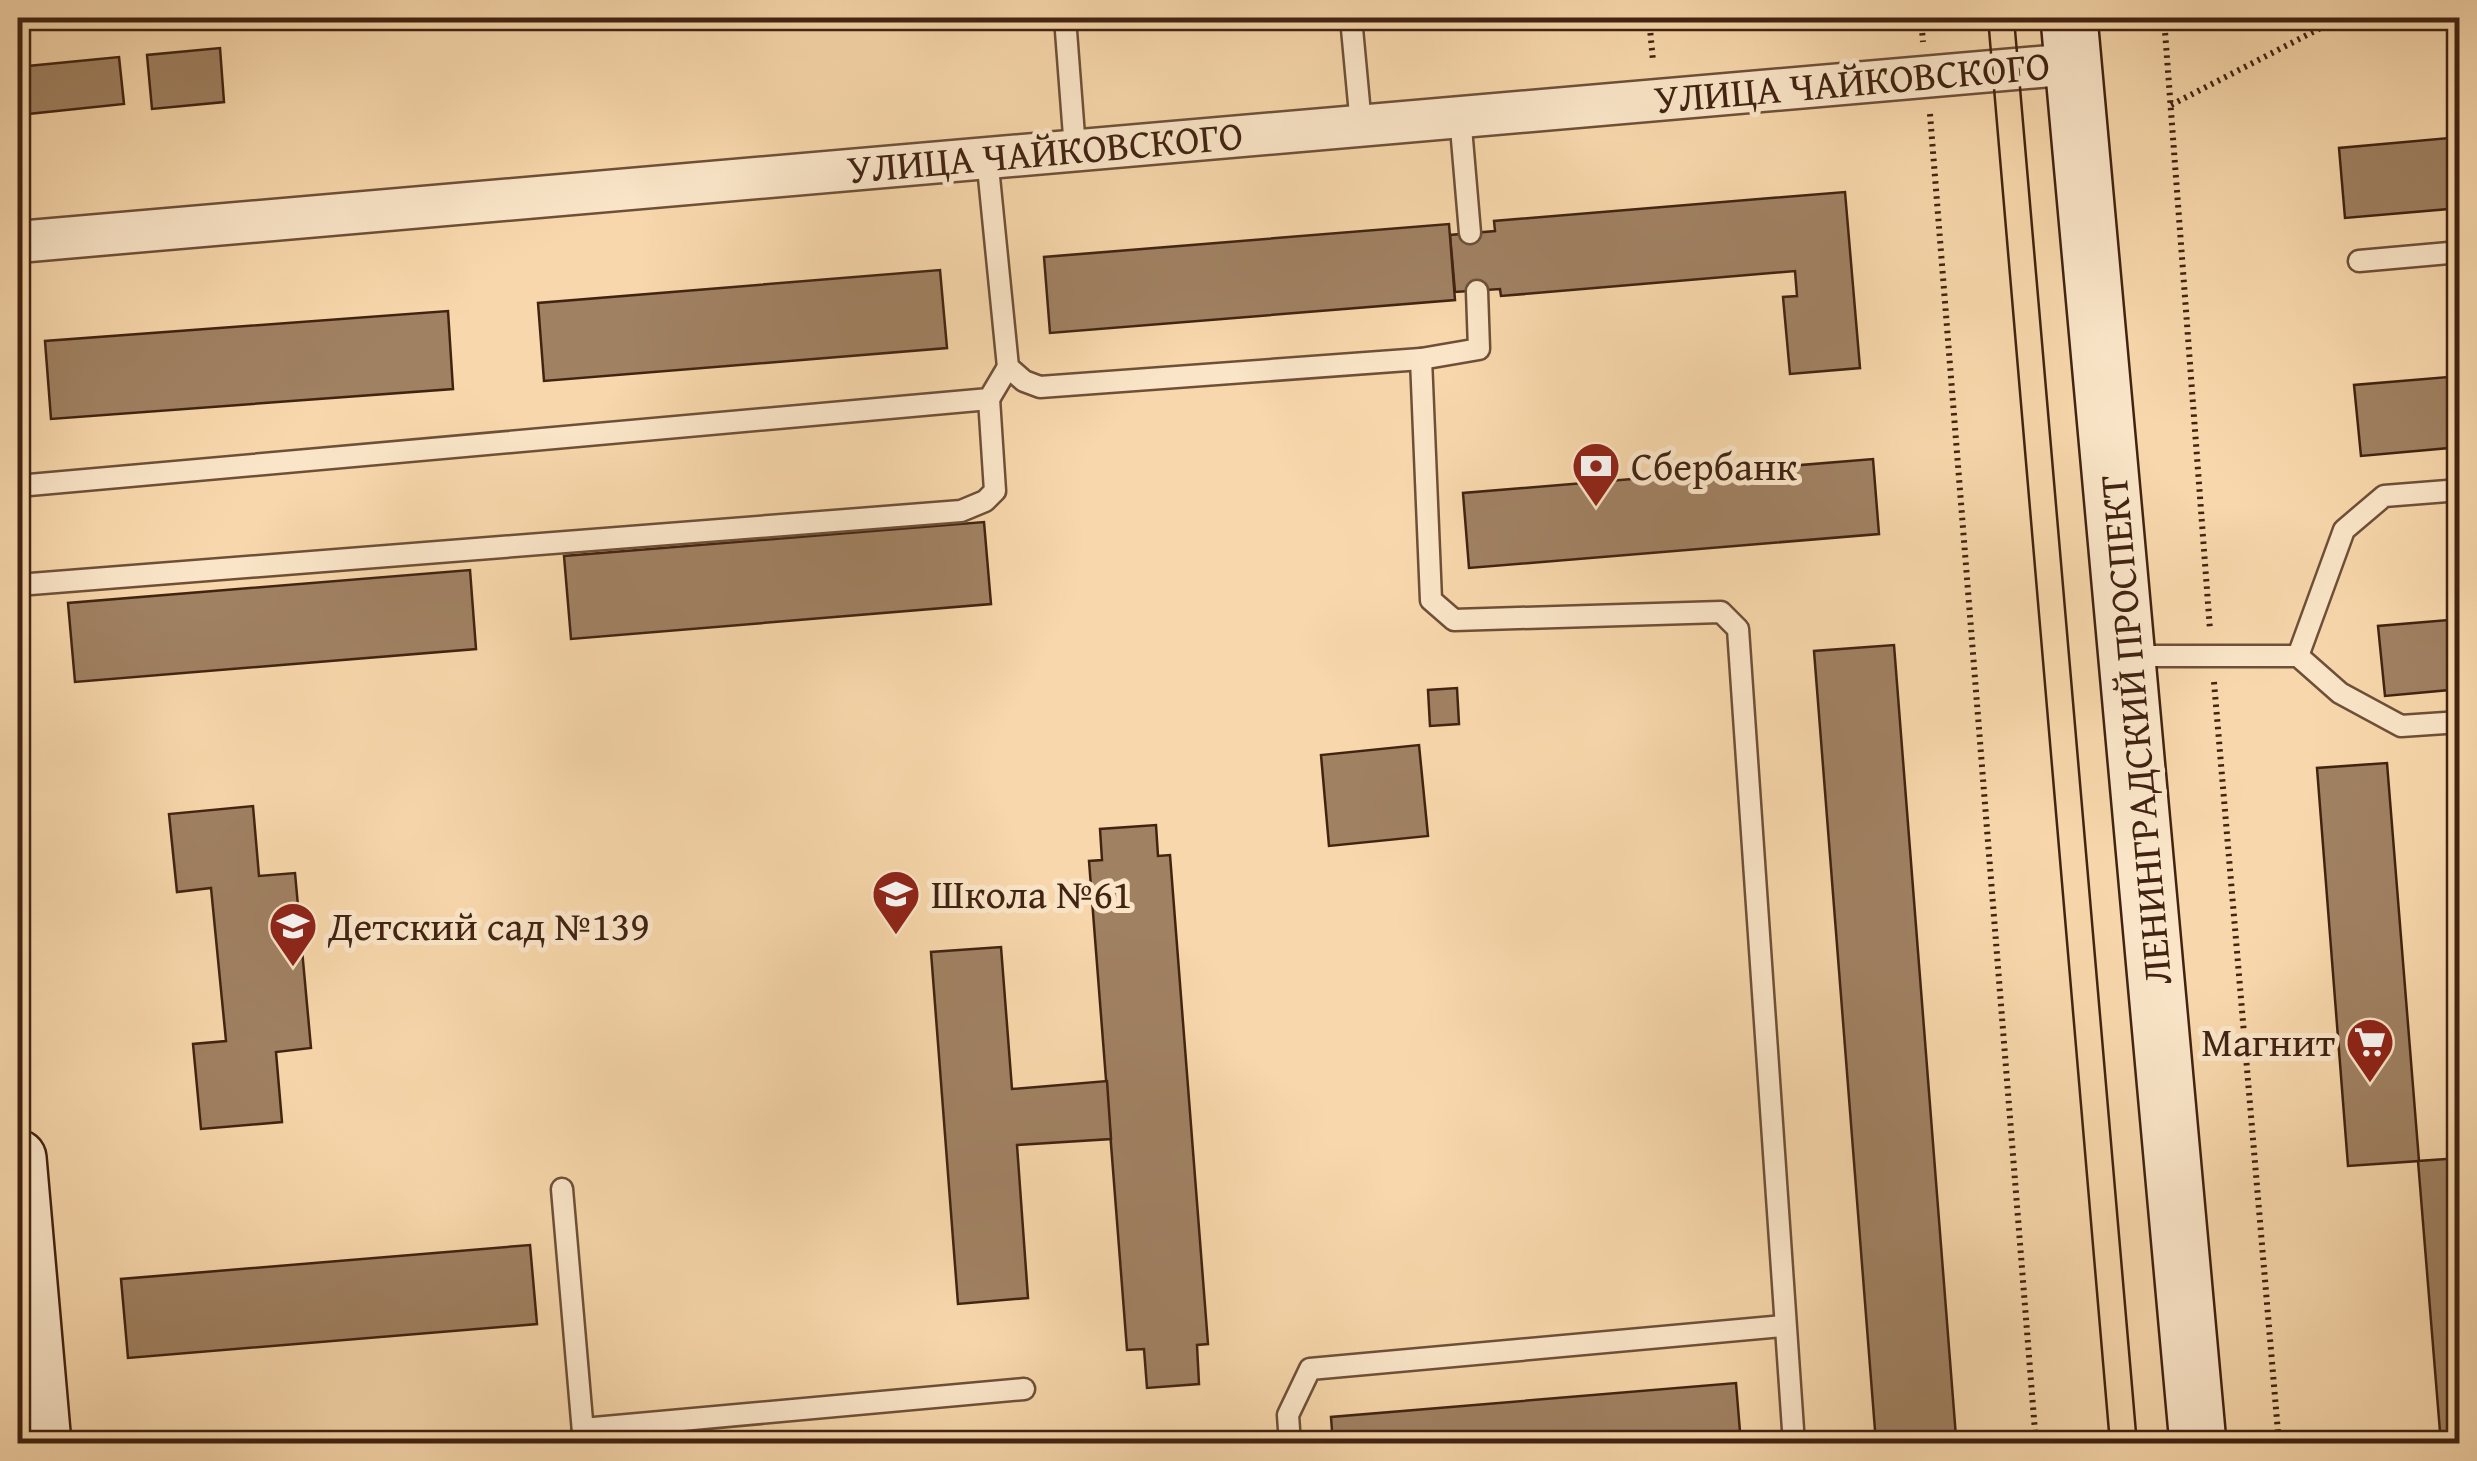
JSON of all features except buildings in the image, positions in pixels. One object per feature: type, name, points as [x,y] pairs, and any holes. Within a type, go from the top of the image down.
[{"type":"main road","name":"ЛЕНИНГРАДСКИЙ ПРОСПЕКТ","points":[[2071,40],[2198,1444]]},
{"type":"main road","points":[[18,1158],[43,1444]]},
{"type":"street","name":"УЛИЦА ЧАЙКОВСКОГО","points":[[18,242],[1927,76],[2071,40]]},
{"type":"lane","points":[[1065,18],[1075,149]]},
{"type":"lane","points":[[1351,18],[1361,125]]},
{"type":"lane","points":[[1460,116],[1470,233]]},
{"type":"lane","points":[[18,585],[961,511],[985,501],[995,490],[989,398],[1008,367],[987,157]]},
{"type":"lane","points":[[2359,261],[2460,252]]},
{"type":"lane","points":[[1008,367],[1024,381],[1040,387],[1421,359],[1479,349],[1476,291]]},
{"type":"lane","points":[[1421,359],[1431,600],[1454,620],[1720,612],[1738,629],[1794,1444]]},
{"type":"lane","points":[[18,486],[989,398]]},
{"type":"lane","points":[[2298,656],[2344,530],[2384,496],[2460,490]]},
{"type":"lane","points":[[2129,656],[2298,656],[2340,693],[2401,726],[2460,722]]},
{"type":"lane","points":[[562,1189],[583,1436],[1024,1389]]},
{"type":"lane","points":[[1290,1444],[1288,1414],[1310,1369],[1784,1326]]},
{"type":"path","points":[[1921,18],[2036,1444]]},
{"type":"path","points":[[2164,18],[2212,656],[2279,1444]]},
{"type":"path","points":[[2171,105],[2340,18]]},
{"type":"tram line","points":[[1988,18],[2110,1444]]},
{"type":"tram line","points":[[2014,18],[2137,1444]]},
{"type":"place","name":"Сбербанк","points":[[1596,508]]},
{"type":"place","name":"Школа №61","points":[[896,936]]},
{"type":"place","name":"Детский сад №139","points":[[293,968]]},
{"type":"place","name":"Магнит","points":[[2370,1084]]}]
